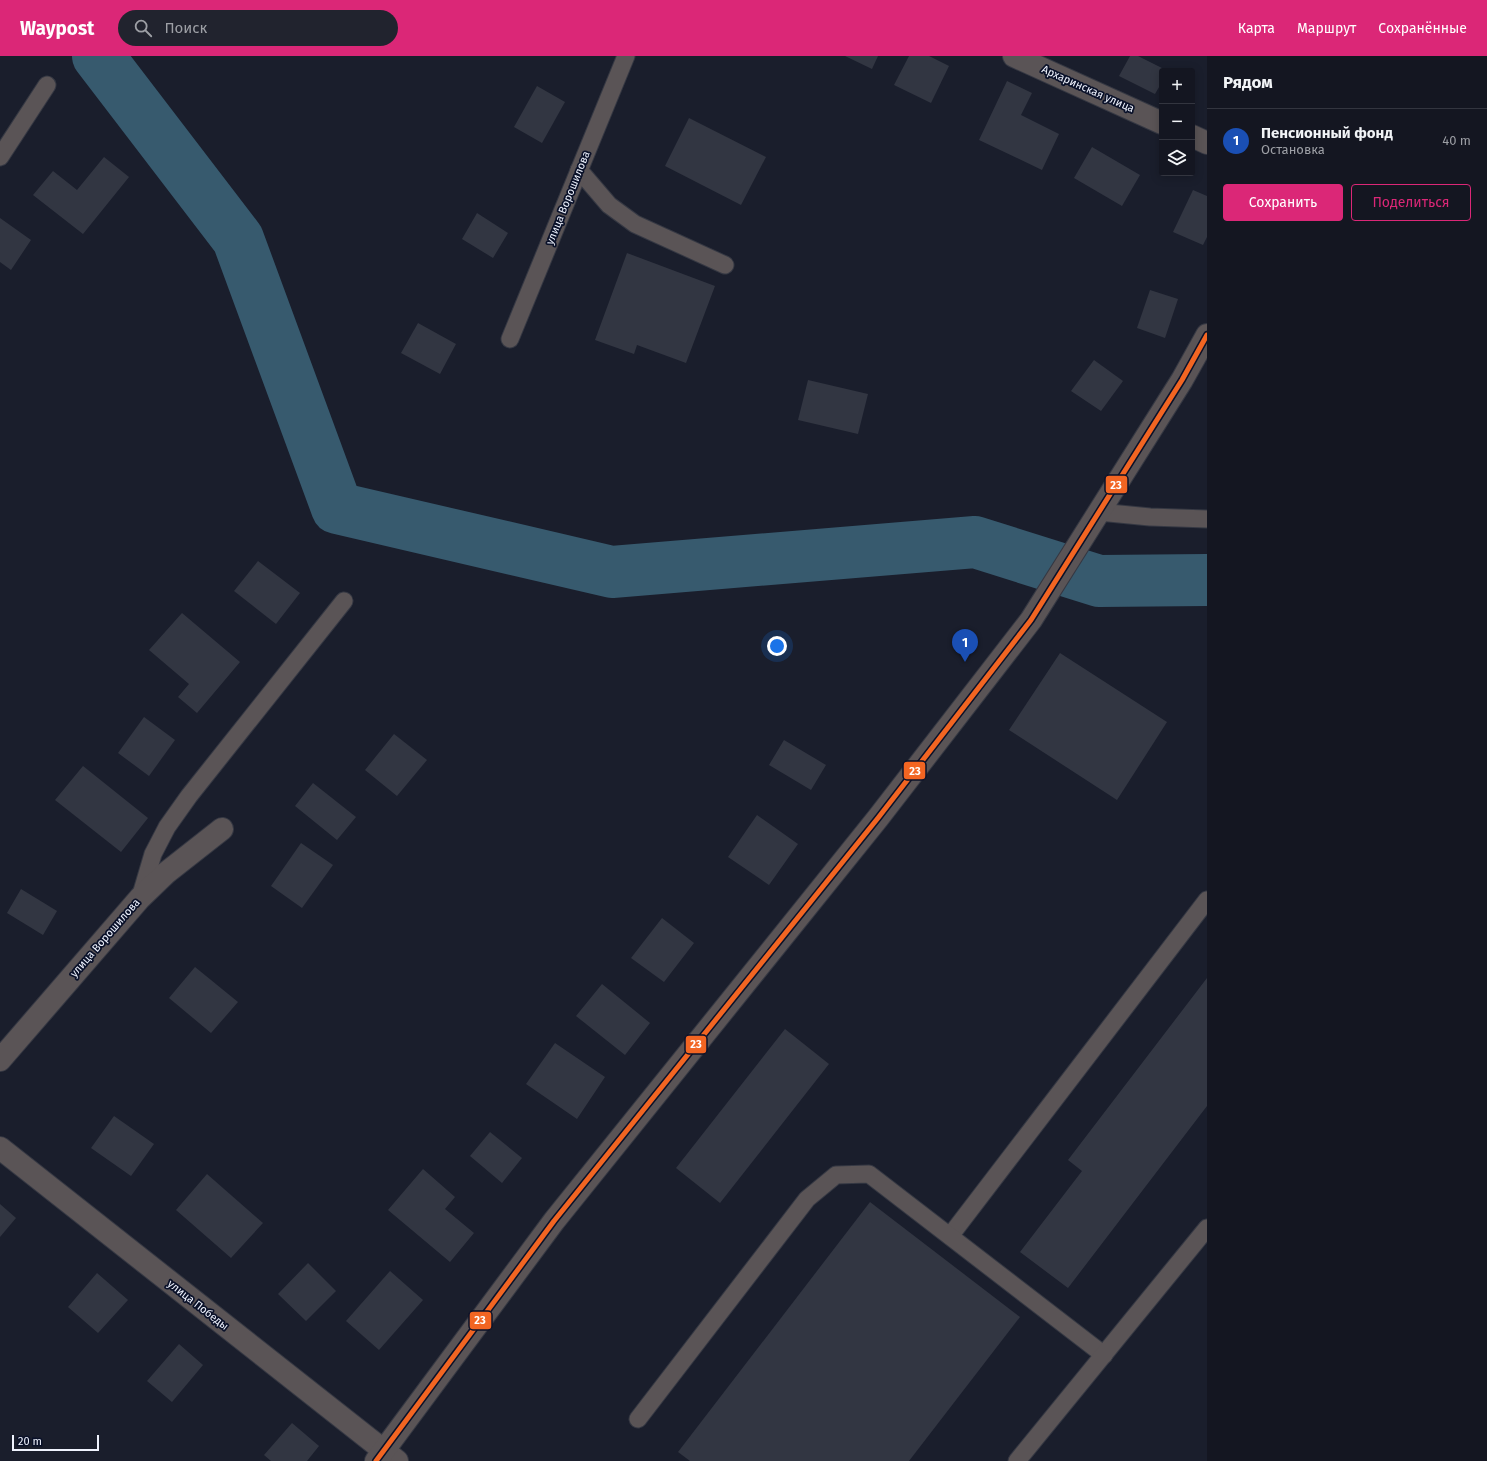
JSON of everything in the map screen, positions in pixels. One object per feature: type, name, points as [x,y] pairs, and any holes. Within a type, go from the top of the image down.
[{"type":"street","name":"Архаринская улица","points":[[1014,56],[1159,122]]},
{"type":"street","points":[[1195,137],[1207,143]]},
{"type":"street","points":[[386,1458],[554,1221],[873,824],[1030,620],[1182,380],[1207,335]]},
{"type":"street","name":"улица Ворошилова","points":[[0,1060],[140,898],[166,873],[222,829]]},
{"type":"street","name":"улица Победы","points":[[0,1148],[386,1458]]},
{"type":"lane","name":"улица Ворошилова","points":[[510,340],[626,56]]},
{"type":"lane","points":[[0,157],[46,85]]},
{"type":"lane","points":[[579,170],[609,205],[635,224],[725,265]]},
{"type":"lane","points":[[1099,512],[1207,519]]},
{"type":"lane","points":[[140,898],[153,854],[166,827],[344,601]]},
{"type":"lane","points":[[950,1236],[1207,900]]},
{"type":"lane","points":[[638,1418],[807,1199],[836,1175],[869,1174],[1104,1355]]},
{"type":"lane","points":[[1017,1461],[1207,1228]]},
{"type":"building","points":[[845,56],[878,56],[872,69]]},
{"type":"building","points":[[909,56],[929,56],[949,66],[931,103],[894,85]]},
{"type":"building","points":[[1130,56],[1138,56],[1162,68],[1159,68],[1159,87],[1155,94],[1119,76]]},
{"type":"building","points":[[1007,81],[1032,93],[1021,115],[1059,134],[1042,170],[979,140]]},
{"type":"building","points":[[537,86],[565,102],[542,143],[514,127]]},
{"type":"building","points":[[689,118],[766,157],[741,205],[665,166]]},
{"type":"building","points":[[1092,147],[1140,175],[1122,206],[1074,178]]},
{"type":"building","points":[[104,157],[129,177],[83,234],[33,195],[53,171],[77,190]]},
{"type":"building","points":[[1193,190],[1207,196],[1207,237],[1203,245],[1173,232]]},
{"type":"building","points":[[477,213],[508,233],[493,258],[462,239]]},
{"type":"building","points":[[0,218],[31,240],[11,270],[0,262]]},
{"type":"building","points":[[627,253],[715,286],[686,363],[637,345],[634,354],[595,340]]},
{"type":"building","points":[[1150,290],[1178,299],[1165,338],[1137,328]]},
{"type":"building","points":[[418,323],[456,344],[440,374],[401,353]]},
{"type":"building","points":[[1094,360],[1123,381],[1101,411],[1071,391]]},
{"type":"building","points":[[808,380],[868,394],[858,434],[798,420]]},
{"type":"building","points":[[258,561],[300,593],[276,624],[234,591]]},
{"type":"building","points":[[182,613],[240,662],[197,713],[178,697],[189,684],[149,650]]},
{"type":"building","points":[[1060,653],[1167,722],[1117,800],[1009,730]]},
{"type":"building","points":[[144,717],[175,740],[149,776],[118,753]]},
{"type":"building","points":[[394,734],[427,760],[397,796],[365,770]]},
{"type":"building","points":[[784,740],[826,765],[811,790],[769,765]]},
{"type":"building","points":[[83,766],[148,818],[121,852],[55,800]]},
{"type":"building","points":[[313,783],[356,817],[337,840],[295,806]]},
{"type":"building","points":[[757,815],[798,844],[769,885],[728,857]]},
{"type":"building","points":[[301,843],[333,865],[302,908],[271,886]]},
{"type":"building","points":[[21,889],[57,911],[43,935],[7,913]]},
{"type":"building","points":[[662,918],[694,943],[664,982],[631,958]]},
{"type":"building","points":[[195,967],[238,1002],[211,1033],[169,998]]},
{"type":"building","points":[[1207,978],[1207,1106],[1068,1288],[1020,1252],[1082,1171],[1068,1160]]},
{"type":"building","points":[[602,984],[650,1023],[625,1055],[576,1016]]},
{"type":"building","points":[[785,1029],[829,1064],[720,1203],[676,1168]]},
{"type":"building","points":[[555,1043],[605,1077],[577,1119],[526,1084]]},
{"type":"building","points":[[114,1116],[154,1144],[131,1176],[91,1148]]},
{"type":"building","points":[[490,1132],[522,1158],[502,1183],[470,1156]]},
{"type":"building","points":[[423,1169],[455,1197],[445,1209],[474,1233],[450,1262],[388,1210]]},
{"type":"building","points":[[207,1174],[263,1223],[231,1258],[176,1210]]},
{"type":"building","points":[[870,1202],[1020,1317],[909,1461],[690,1461],[678,1452]]},
{"type":"building","points":[[0,1204],[16,1218],[0,1237]]},
{"type":"building","points":[[308,1263],[336,1291],[306,1321],[278,1294]]},
{"type":"building","points":[[390,1271],[423,1300],[379,1350],[346,1321]]},
{"type":"building","points":[[97,1273],[128,1300],[98,1333],[68,1307]]},
{"type":"building","points":[[179,1344],[203,1365],[172,1402],[147,1381]]},
{"type":"building","points":[[292,1423],[319,1446],[307,1461],[271,1461],[264,1455]]},
{"type":"waterway","points":[[98,56],[238,239],[337,508],[612,572],[975,542],[1099,581],[1207,580]]},
{"type":"transit line","name":"23","points":[[376,1461],[554,1221],[878,818],[1031,620],[1182,380],[1207,335]]},
{"type":"place","name":"Пенсионный фонд","points":[[965,662]]}]
